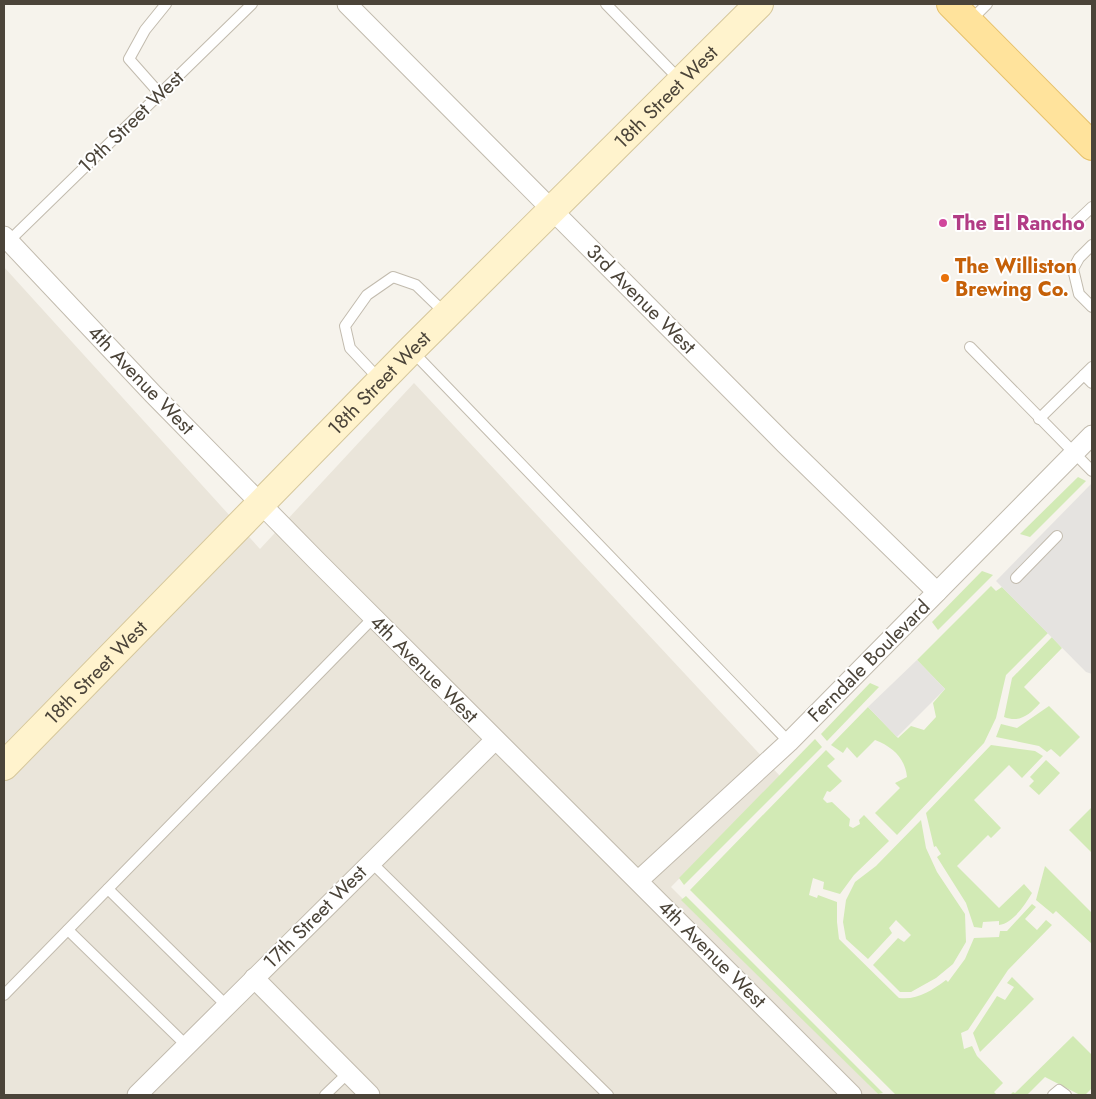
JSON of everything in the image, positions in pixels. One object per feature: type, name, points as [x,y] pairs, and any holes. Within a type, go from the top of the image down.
[{"type":"main road","points":[[969,10],[1092,146]]},
{"type":"street","name":"3rd Avenue West","points":[[347,4],[785,444],[937,592]]},
{"type":"street","name":"18th Street West","points":[[4,765],[411,350],[759,4]]},
{"type":"street","name":"4th Avenue West","points":[[6,238],[260,504],[639,880],[852,1095]]},
{"type":"street","name":"Ferndale Boulevard","points":[[639,880],[789,742],[1092,435]]},
{"type":"street","name":"17th Street West","points":[[137,1095],[496,740]]},
{"type":"street","points":[[254,978],[370,1095]]},
{"type":"lane","points":[[160,94],[129,59],[145,30],[166,4]]},
{"type":"lane","name":"19th Street West","points":[[6,238],[160,94],[252,4]]},
{"type":"lane","points":[[606,4],[682,82]]},
{"type":"lane","points":[[1074,224],[1092,207]]},
{"type":"lane","points":[[1090,301],[1079,294],[1073,270],[1079,258],[1092,245]]},
{"type":"lane","points":[[381,381],[350,348],[345,326],[367,295],[393,277],[416,285],[446,315]]},
{"type":"lane","points":[[970,347],[1092,471]]},
{"type":"lane","points":[[411,350],[789,742]]},
{"type":"lane","points":[[1039,419],[1092,367]]},
{"type":"lane","points":[[1084,375],[1092,383]]},
{"type":"lane","points":[[1016,578],[1057,536]]},
{"type":"lane","points":[[4,995],[373,618]]},
{"type":"lane","points":[[371,862],[608,1095]]},
{"type":"lane","points":[[108,889],[226,1006]]},
{"type":"lane","points":[[68,930],[186,1046]]},
{"type":"lane","points":[[325,1095],[348,1073]]},
{"type":"lane","points":[[1053,1095],[1058,1090],[1066,1095]]},
{"type":"shaded area","points":[[4,267],[260,549],[414,383],[780,776],[671,887],[879,1095],[4,1095]]},
{"type":"shaded area","points":[[1092,483],[1092,674],[1086,672],[996,581]]},
{"type":"shaded area","points":[[917,660],[945,689],[897,737],[868,707]]},
{"type":"green space","points":[[1078,477],[1086,481],[1030,537],[1020,534]]},
{"type":"green space","points":[[982,571],[993,575],[938,630],[932,622]]},
{"type":"green space","points":[[991,586],[996,591],[1002,587],[1048,633],[1006,675],[996,718],[984,743],[897,835],[875,813],[900,788],[895,783],[907,777],[901,759],[893,750],[875,740],[857,758],[847,747],[843,753],[831,745],[868,707],[898,738],[911,726],[924,730],[936,717],[933,703],[945,689],[917,660]]},
{"type":"green space","points":[[1052,637],[1062,648],[1024,687],[1040,703],[1024,717],[1010,719],[1004,717],[1012,678]]},
{"type":"green space","points":[[870,683],[879,687],[827,741],[821,734]]},
{"type":"green space","points":[[1049,706],[1080,737],[1060,757],[1051,749],[1047,752],[1039,746],[996,737],[1001,724],[1017,728]]},
{"type":"green space","points":[[815,739],[822,747],[684,885],[679,878]]},
{"type":"green space","points":[[991,745],[1035,751],[1043,756],[1022,778],[1009,765],[974,800],[1001,828],[991,838],[988,835],[957,866],[999,908],[1024,884],[1032,893],[1022,908],[1009,921],[999,925],[999,921],[983,922],[982,928],[974,927],[966,903],[937,857],[941,854],[936,846],[934,847],[926,813]]},
{"type":"green space","points":[[826,750],[835,759],[827,766],[842,781],[830,792],[827,791],[823,799],[827,803],[832,802],[850,819],[849,826],[853,828],[860,824],[859,820],[864,815],[889,841],[854,875],[840,894],[823,889],[824,882],[813,878],[809,895],[817,898],[818,895],[837,902],[839,939],[899,998],[912,998],[930,991],[946,980],[948,982],[965,959],[974,938],[999,937],[1000,931],[1007,931],[1032,904],[1036,907],[1025,919],[1037,930],[1046,920],[1052,925],[1008,970],[968,1030],[961,1033],[964,1049],[972,1046],[977,1056],[1003,1083],[994,1092],[997,1095],[896,1095],[690,890]]},
{"type":"green space","points":[[1046,760],[1060,773],[1039,795],[1029,786],[1034,781],[1030,777]]},
{"type":"green space","points":[[1092,807],[1092,853],[1069,830]]},
{"type":"green space","points":[[921,820],[926,848],[937,872],[965,914],[966,942],[953,964],[936,978],[911,992],[900,992],[873,965],[898,938],[904,942],[911,935],[896,920],[889,928],[892,933],[868,959],[846,939],[843,922],[846,900],[855,882],[876,866]]},
{"type":"green space","points":[[1045,866],[1092,913],[1092,944],[1056,911],[1053,914],[1036,900]]},
{"type":"green space","points":[[686,896],[883,1093],[878,1094],[681,900]]},
{"type":"green space","points":[[1012,977],[1034,999],[980,1052],[973,1033],[997,996],[1005,1000],[1014,987],[1007,983]]},
{"type":"green space","points":[[1073,1036],[1092,1055],[1092,1088],[1085,1095],[1080,1095],[1045,1077],[1027,1095],[1010,1095],[1013,1092],[1015,1093]]},
{"type":"place","name":"The El Rancho","points":[[943,223]]},
{"type":"place","name":"The Williston Brewing Co.","points":[[945,278]]}]
